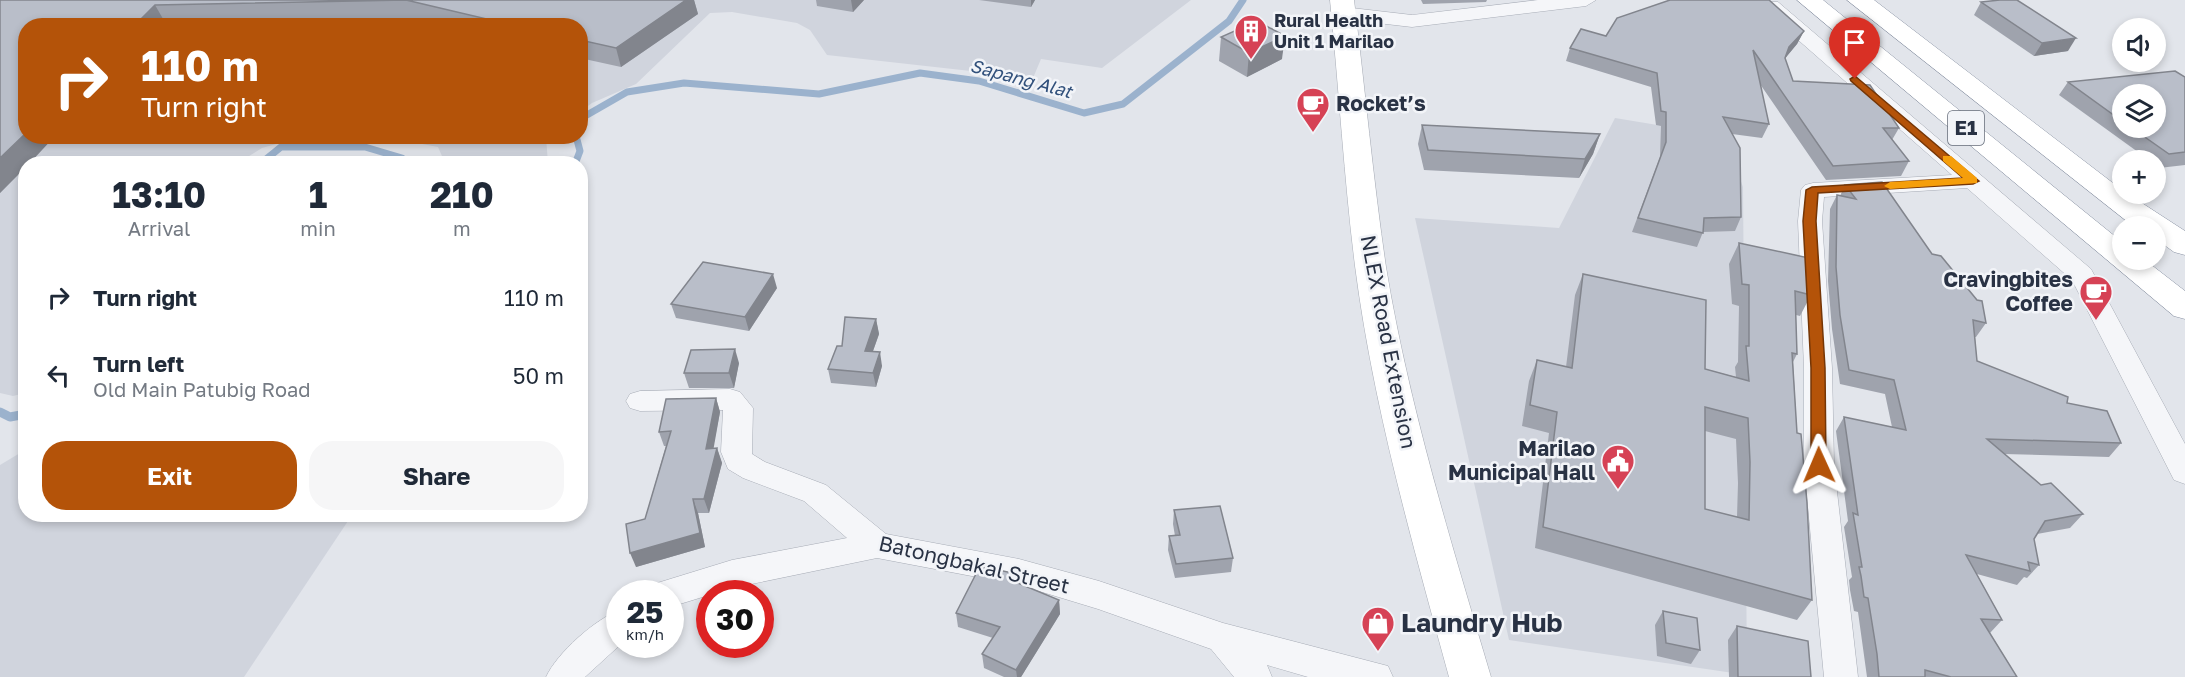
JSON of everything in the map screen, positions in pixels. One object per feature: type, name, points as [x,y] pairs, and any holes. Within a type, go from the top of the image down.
[{"type":"main road","name":"E1","points":[[1809,0],[2112,248]]},
{"type":"main road","name":"E1","points":[[1859,0],[2138,216]]},
{"type":"main road","name":"NLEX Road Extension","points":[[1342,3],[1371,267],[1394,387],[1432,544],[1470,677]]},
{"type":"main road","points":[[2107,192],[2185,245]]},
{"type":"main road","points":[[2166,238],[2185,254]]},
{"type":"main road","name":"E1","points":[[2139,270],[2185,308]]},
{"type":"street","points":[[1342,3],[1412,21],[1586,0]]},
{"type":"street","points":[[1750,0],[1771,6],[2082,275],[2185,472]]},
{"type":"street","points":[[1841,677],[1819,465],[1818,368],[1810,221],[1812,190],[1973,181]]},
{"type":"street","name":"Batongbakal Street","points":[[640,402],[730,399],[739,408],[736,452],[739,460],[754,470],[815,493],[877,545],[1018,572],[1099,595],[1223,638],[1330,668],[1376,677]]},
{"type":"street","points":[[684,589],[732,574],[877,545]]},
{"type":"street","points":[[563,677],[579,659],[606,636]]},
{"type":"street","points":[[1223,638],[1255,677]]},
{"type":"shaded area","points":[[6,0],[1191,0],[1102,68],[1041,59],[1033,78],[827,55],[810,30],[797,23],[732,12],[710,13],[636,84],[588,106],[588,18],[18,18],[18,144],[276,144],[262,148],[249,156],[18,156],[18,395],[13,396],[0,393],[0,5]]},
{"type":"shaded area","points":[[1615,118],[1724,136],[1743,187],[1747,675],[1509,640],[1415,218],[1559,228]]},
{"type":"shaded area","points":[[422,144],[547,144],[547,156],[442,156],[438,147]]},
{"type":"shaded area","points":[[18,454],[18,522],[347,522],[244,677],[0,677],[0,465]]},
{"type":"building","points":[[0,0],[406,0],[155,5],[142,18],[18,18],[18,141],[0,158]]},
{"type":"building","points":[[406,0],[686,0],[616,48],[588,42],[588,18],[482,18]]},
{"type":"building","points":[[1670,0],[1769,0],[1804,31],[1789,47],[1785,58],[1793,81],[1870,85],[1899,128],[1883,128],[1909,161],[1833,166],[1753,50],[1769,124],[1723,117],[1740,148],[1741,217],[1704,218],[1703,233],[1638,218],[1666,142],[1666,112],[1661,111],[1657,73],[1570,48],[1581,29],[1606,36],[1617,18]]},
{"type":"building","points":[[2017,0],[2076,38],[2042,43],[1981,2]]},
{"type":"building","points":[[1257,21],[1285,36],[1249,53],[1221,37]]},
{"type":"building","points":[[2175,71],[2185,77],[2185,152],[2169,154],[2146,138],[2166,138],[2166,84],[2112,84],[2112,114],[2068,82],[2166,72]]},
{"type":"building","points":[[1422,125],[1600,134],[1585,159],[1428,150]]},
{"type":"building","points":[[1882,182],[1932,254],[1941,256],[1977,300],[1982,301],[1986,323],[1973,320],[1977,361],[2068,397],[2067,403],[2107,411],[2121,443],[1987,439],[2041,485],[2051,483],[2083,514],[2045,521],[2034,539],[2039,565],[2028,562],[2030,571],[1966,555],[2002,620],[1981,619],[2017,677],[1951,677],[1925,670],[1925,677],[1879,677],[1868,598],[1864,597],[1859,567],[1862,567],[1853,513],[1858,515],[1844,417],[1906,430],[1894,380],[1849,370],[1840,315],[1836,267],[1837,195],[1856,199],[1845,185]]},
{"type":"building","points":[[1739,243],[1809,258],[1811,295],[1795,291],[1797,354],[1792,353],[1797,433],[1801,434],[1807,503],[1812,600],[1543,527],[1557,412],[1530,405],[1537,360],[1572,368],[1583,274],[1706,300],[1705,369],[1749,381],[1746,346],[1749,346],[1749,285],[1742,284]],"holes":[[[1705,407],[1748,418],[1750,462],[1749,520],[1705,509]]]},
{"type":"building","points":[[703,262],[773,274],[745,317],[671,304]]},
{"type":"building","points":[[845,317],[876,319],[865,351],[880,352],[873,373],[828,369],[837,346],[842,346]]},
{"type":"building","points":[[735,349],[729,373],[684,373],[691,350]]},
{"type":"building","points":[[716,398],[706,449],[717,448],[704,499],[693,499],[700,533],[630,553],[626,524],[645,519],[671,431],[659,432],[666,399]]},
{"type":"building","points":[[1220,506],[1233,558],[1176,564],[1169,536],[1180,535],[1174,510]]},
{"type":"building","points":[[980,566],[1022,575],[1018,583],[1059,600],[1016,670],[982,654],[1000,627],[956,613]]},
{"type":"building","points":[[1663,611],[1697,618],[1700,650],[1666,643]]},
{"type":"building","points":[[1737,626],[1808,641],[1811,677],[1738,677]]},
{"type":"waterway","name":"Sapang Alat","points":[[588,114],[627,92],[684,83],[819,94],[920,73],[979,81],[1084,113],[1123,104],[1229,21],[1243,0]]},
{"type":"waterway","name":"Sapang Alat","points":[[578,144],[580,151],[578,156]]},
{"type":"waterway","name":"Sapang Alat","points":[[270,156],[281,147],[365,147],[395,156]]},
{"type":"waterway","name":"Sapang Alat","points":[[0,412],[10,417],[18,416]]},
{"type":"slow traffic","points":[[1890,186],[1973,181],[1947,158]]},
{"type":"place","name":"Rural Health Unit 1 Marilao","points":[[1251,60]]},
{"type":"place","name":"Rocket’s","points":[[1313,133]]},
{"type":"place","name":"Cravingbites Coffee","points":[[2096,321]]},
{"type":"place","name":"Marilao Municipal Hall","points":[[1618,490]]},
{"type":"place","name":"Laundry Hub","points":[[1378,652]]},
{"type":"route","points":[[1819,465],[1818,368],[1810,221],[1812,190],[1973,181],[1855,79]]}]
